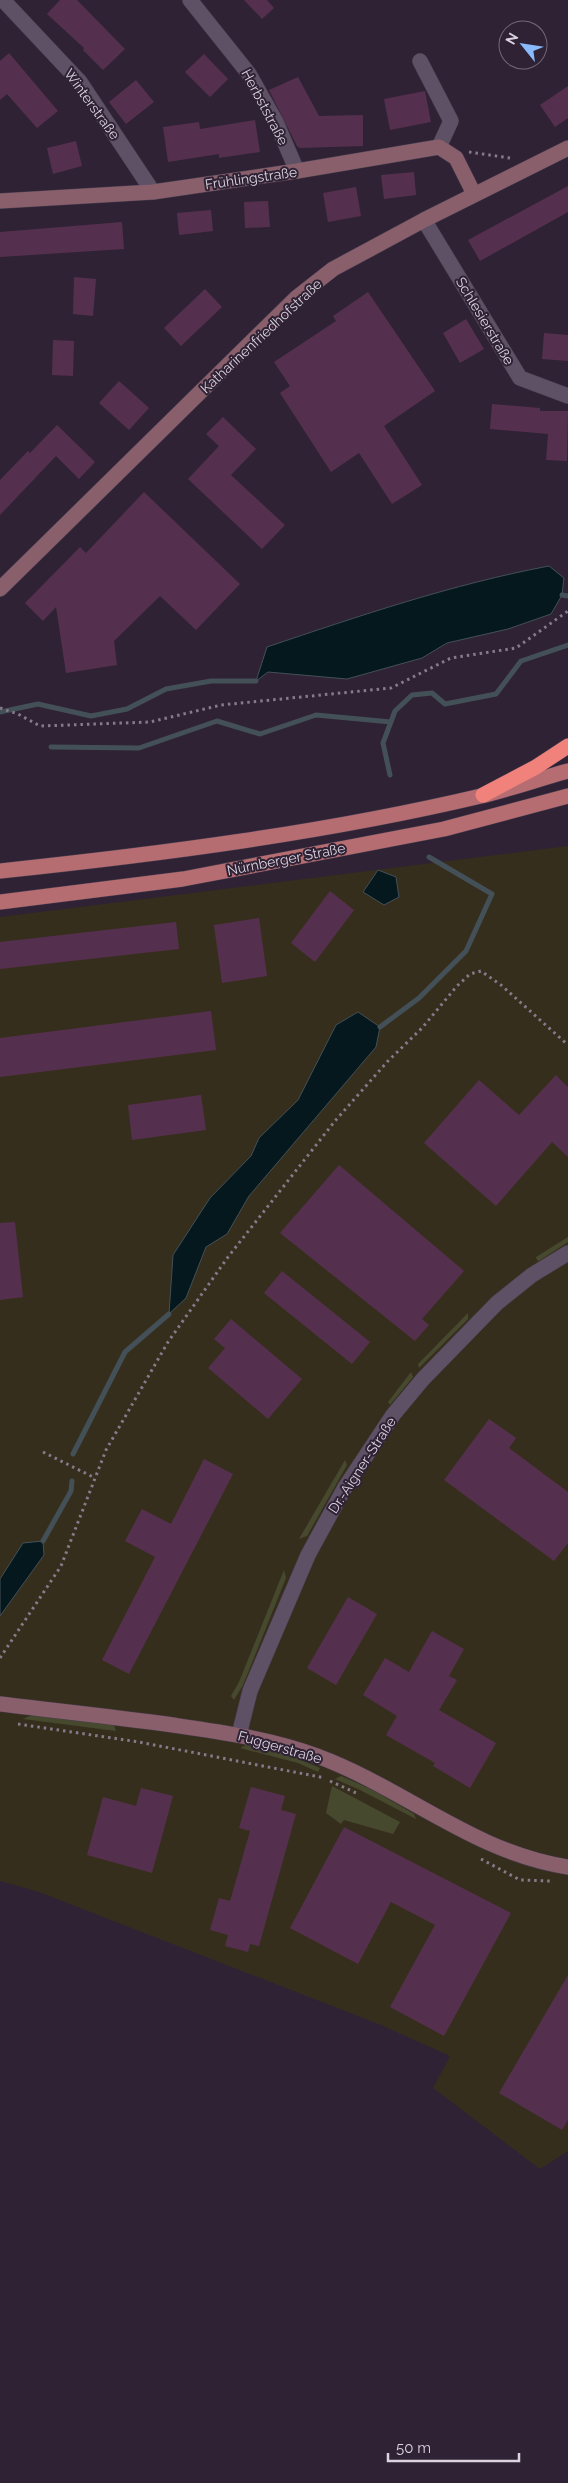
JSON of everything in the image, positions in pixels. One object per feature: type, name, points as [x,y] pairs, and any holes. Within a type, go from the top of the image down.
[{"type":"highway","points":[[483,795],[536,767],[568,746]]},
{"type":"main road","name":"Nürnberger Straße","points":[[0,871],[90,861],[301,830],[483,795],[568,771]]},
{"type":"main road","name":"Nürnberger Straße","points":[[0,902],[193,877],[444,829],[568,796]]},
{"type":"street","name":"Winterstraße","points":[[3,0],[80,82],[153,192]]},
{"type":"street","name":"Herbststraße","points":[[190,0],[249,74],[276,122],[297,171]]},
{"type":"street","points":[[420,61],[451,121],[439,147],[456,158],[474,194]]},
{"type":"street","name":"Frühlingstraße","points":[[0,201],[153,192],[297,171],[439,147]]},
{"type":"street","name":"Katharinenfriedhofstraße","points":[[0,589],[296,298],[333,269],[474,194],[568,148]]},
{"type":"street","name":"Schlesierstraße","points":[[424,220],[520,378],[568,396]]},
{"type":"street","name":"Dr.-Aigner-Straße","points":[[240,1735],[250,1692],[308,1554],[344,1489],[393,1415],[423,1379],[497,1303],[532,1275],[568,1253]]},
{"type":"street","name":"Fuggerstraße","points":[[0,1704],[145,1720],[240,1735],[317,1756],[399,1794],[431,1814],[502,1850],[526,1859],[568,1867]]},
{"type":"path","points":[[466,151],[538,163]]},
{"type":"path","points":[[0,708],[18,714],[40,726],[150,722],[221,705],[391,688],[451,658],[516,648],[568,611]]},
{"type":"path","points":[[0,1658],[61,1566],[106,1450],[168,1342],[228,1257],[334,1121],[470,974],[481,971],[501,985],[568,1045]]},
{"type":"path","points":[[43,1452],[95,1478]]},
{"type":"path","points":[[12,1723],[139,1742],[323,1778],[364,1797]]},
{"type":"path","points":[[474,1855],[520,1880],[559,1881]]},
{"type":"shaded area","points":[[549,566],[564,578],[562,595],[551,614],[508,629],[447,643],[422,658],[347,679],[268,672],[256,681],[267,647],[371,612],[442,591]]},
{"type":"shaded area","points":[[568,846],[568,2151],[540,2169],[433,2088],[450,2056],[381,2025],[39,1892],[0,1881],[0,917]]},
{"type":"shaded area","points":[[378,870],[396,877],[399,897],[384,905],[363,892]]},
{"type":"shaded area","points":[[358,1012],[380,1027],[376,1047],[249,1196],[227,1234],[206,1247],[186,1298],[169,1314],[173,1255],[210,1198],[251,1156],[259,1138],[298,1100],[336,1025]]},
{"type":"shaded area","points":[[43,1541],[44,1555],[0,1616],[0,1579],[23,1543]]},
{"type":"green space","points":[[568,1237],[568,1242],[539,1261],[537,1260],[536,1257]]},
{"type":"green space","points":[[468,1313],[468,1319],[419,1368],[418,1364]]},
{"type":"green space","points":[[411,1372],[413,1377],[390,1405],[388,1402]]},
{"type":"green space","points":[[345,1460],[347,1465],[307,1536],[299,1539]]},
{"type":"green space","points":[[284,1570],[286,1578],[243,1685],[234,1700],[231,1696],[239,1682]]},
{"type":"green space","points":[[32,1715],[114,1725],[116,1731],[23,1719]]},
{"type":"green space","points":[[246,1745],[287,1754],[320,1768],[318,1772],[298,1763],[240,1748]]},
{"type":"green space","points":[[341,1776],[373,1790],[414,1814],[416,1819],[335,1779]]},
{"type":"green space","points":[[332,1786],[400,1822],[393,1834],[344,1820],[341,1824],[326,1813]]},
{"type":"building","points":[[60,0],[77,0],[125,49],[103,70],[83,50],[84,48],[47,14]]},
{"type":"building","points":[[244,0],[267,0],[274,8],[262,19]]},
{"type":"building","points":[[9,53],[58,111],[37,128],[7,94],[0,100],[0,61]]},
{"type":"building","points":[[204,54],[228,79],[210,97],[185,72]]},
{"type":"building","points":[[298,77],[319,116],[363,115],[363,146],[300,148],[297,146],[269,90]]},
{"type":"building","points":[[136,80],[154,102],[126,124],[109,102]]},
{"type":"building","points":[[568,86],[568,118],[555,127],[540,105]]},
{"type":"building","points":[[425,91],[431,122],[390,130],[384,99]]},
{"type":"building","points":[[255,120],[260,152],[219,158],[219,154],[168,162],[163,127],[199,122],[200,129]]},
{"type":"building","points":[[76,141],[82,166],[53,174],[47,148]]},
{"type":"building","points":[[414,172],[416,195],[384,199],[381,175]]},
{"type":"building","points":[[568,186],[568,212],[480,261],[468,240]]},
{"type":"building","points":[[356,187],[361,216],[328,222],[323,193]]},
{"type":"building","points":[[268,201],[270,227],[245,228],[244,202]]},
{"type":"building","points":[[211,210],[213,231],[179,235],[177,213]]},
{"type":"building","points":[[122,222],[124,249],[0,257],[0,232]]},
{"type":"building","points":[[74,277],[96,279],[93,316],[73,314]]},
{"type":"building","points":[[205,289],[222,307],[181,346],[164,328]]},
{"type":"building","points":[[368,292],[435,391],[384,426],[422,485],[392,504],[359,453],[331,472],[280,393],[290,386],[274,362],[336,321],[333,316]]},
{"type":"building","points":[[466,319],[484,349],[460,363],[443,333]]},
{"type":"building","points":[[544,333],[568,335],[568,361],[542,359]]},
{"type":"building","points":[[53,340],[74,341],[73,376],[52,375]]},
{"type":"building","points":[[119,381],[149,408],[129,430],[99,403]]},
{"type":"building","points":[[492,404],[540,408],[540,411],[568,411],[567,461],[546,460],[548,434],[490,429]]},
{"type":"building","points":[[223,417],[256,449],[231,475],[285,525],[262,549],[188,479],[219,446],[206,434]]},
{"type":"building","points":[[57,425],[95,462],[79,479],[56,456],[0,515],[0,480]]},
{"type":"building","points":[[144,492],[240,584],[196,630],[160,596],[114,641],[117,665],[66,673],[56,607],[43,621],[25,603],[80,547],[86,553]]},
{"type":"building","points":[[330,891],[354,910],[315,962],[291,943]]},
{"type":"building","points":[[259,918],[267,976],[222,983],[214,925]]},
{"type":"building","points":[[176,922],[179,949],[0,969],[0,942]]},
{"type":"building","points":[[211,1011],[216,1050],[0,1077],[0,1038]]},
{"type":"building","points":[[556,1075],[568,1087],[568,1157],[552,1142],[496,1206],[424,1143],[479,1080],[519,1115]]},
{"type":"building","points":[[201,1095],[206,1130],[132,1140],[128,1105]]},
{"type":"building","points":[[339,1165],[464,1271],[422,1319],[429,1325],[415,1341],[280,1233]]},
{"type":"building","points":[[15,1222],[23,1297],[0,1300],[0,1223]]},
{"type":"building","points":[[282,1271],[370,1342],[352,1364],[264,1293]]},
{"type":"building","points":[[231,1319],[302,1379],[268,1419],[208,1368],[225,1348],[214,1339]]},
{"type":"building","points":[[489,1419],[516,1438],[509,1448],[568,1492],[568,1543],[554,1561],[444,1480]]},
{"type":"building","points":[[204,1459],[233,1474],[129,1674],[102,1660],[155,1557],[125,1541],[142,1509],[171,1524]]},
{"type":"building","points":[[348,1597],[377,1614],[336,1685],[307,1668]]},
{"type":"building","points":[[432,1631],[464,1649],[449,1676],[457,1680],[439,1710],[496,1743],[470,1788],[433,1766],[435,1763],[386,1735],[397,1716],[363,1695],[385,1658],[409,1672]]},
{"type":"building","points":[[251,1787],[285,1796],[281,1810],[296,1814],[259,1946],[250,1944],[248,1952],[225,1946],[228,1935],[210,1930],[219,1898],[230,1901],[250,1831],[239,1828]]},
{"type":"building","points":[[141,1788],[173,1796],[152,1873],[87,1855],[103,1797],[136,1806]]},
{"type":"building","points":[[344,1827],[511,1913],[444,2036],[390,2007],[435,1925],[391,1902],[358,1964],[290,1928]]},
{"type":"building","points":[[568,1975],[568,2120],[562,2130],[499,2093]]},
{"type":"waterway","points":[[562,595],[568,596]]},
{"type":"waterway","points":[[390,775],[383,743],[395,711],[412,695],[432,693],[445,704],[496,694],[521,661],[568,645]]},
{"type":"waterway","points":[[0,712],[38,704],[91,716],[127,709],[166,689],[211,681],[256,681]]},
{"type":"waterway","points":[[51,747],[139,748],[217,721],[260,734],[316,715],[391,722]]},
{"type":"waterway","points":[[380,1027],[419,998],[466,951],[492,894],[429,857]]},
{"type":"waterway","points":[[73,1454],[125,1352],[169,1314]]},
{"type":"waterway","points":[[43,1541],[71,1491],[72,1481]]}]
